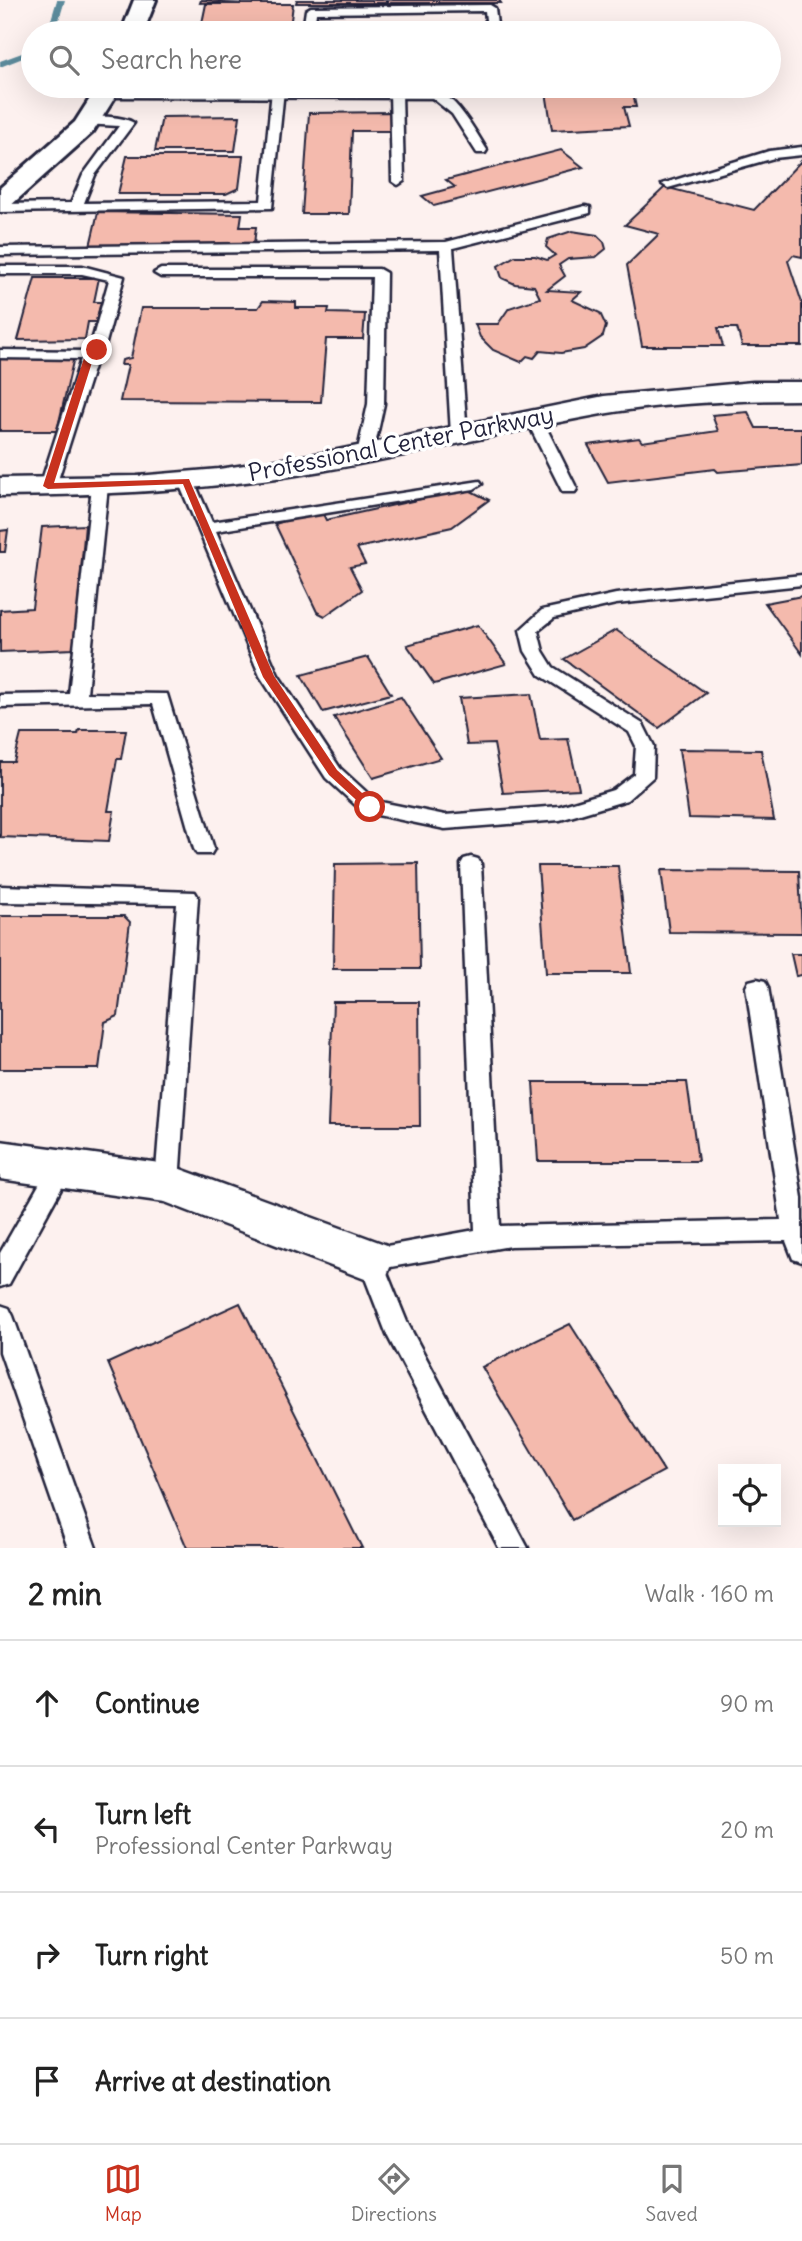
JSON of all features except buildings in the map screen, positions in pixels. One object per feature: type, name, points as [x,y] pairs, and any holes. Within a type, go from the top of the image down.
[{"type":"street","points":[[137,21],[145,0]]},
{"type":"street","points":[[0,201],[88,121],[103,98]]},
{"type":"street","name":"Professional Center Parkway","points":[[0,487],[100,486],[186,481],[365,454],[604,405],[753,391],[802,391]]},
{"type":"street","points":[[0,1160],[167,1183],[370,1260]]},
{"type":"lane","points":[[310,21],[311,10],[490,8],[492,21]]},
{"type":"lane","points":[[0,208],[267,205],[277,98]]},
{"type":"lane","points":[[397,98],[398,181]]},
{"type":"lane","points":[[446,98],[481,150]]},
{"type":"lane","points":[[75,209],[89,175],[128,123],[88,121]]},
{"type":"lane","points":[[668,184],[772,155],[802,151]]},
{"type":"lane","points":[[0,251],[446,246],[585,210]]},
{"type":"lane","points":[[446,246],[459,434]]},
{"type":"lane","points":[[0,270],[82,270],[117,277],[97,350],[90,355],[0,354]]},
{"type":"lane","points":[[161,274],[379,273],[376,404],[365,454]]},
{"type":"lane","points":[[48,486],[90,355]]},
{"type":"lane","points":[[534,419],[569,489]]},
{"type":"lane","points":[[186,481],[269,677],[333,773],[370,807],[445,822],[560,813],[620,795],[643,777],[645,746],[636,728],[546,671],[534,651],[529,631],[548,614],[616,599],[802,580]]},
{"type":"lane","points":[[206,528],[474,484]]},
{"type":"lane","points":[[78,699],[100,486]]},
{"type":"lane","points":[[0,701],[160,698],[204,849]]},
{"type":"lane","points":[[471,864],[488,1239]]},
{"type":"lane","points":[[0,894],[188,897],[167,1183]]},
{"type":"lane","points":[[514,1548],[396,1327],[370,1260],[510,1235],[800,1237],[757,987]]},
{"type":"lane","points":[[0,1276],[60,1169]]},
{"type":"lane","points":[[0,1317],[82,1548]]},
{"type":"waterway","points":[[55,21],[61,0]]},
{"type":"waterway","points":[[0,64],[21,56]]},
{"type":"route","points":[[97,350],[90,355],[48,486],[137,485],[186,481],[269,677],[333,773],[370,807]]}]
